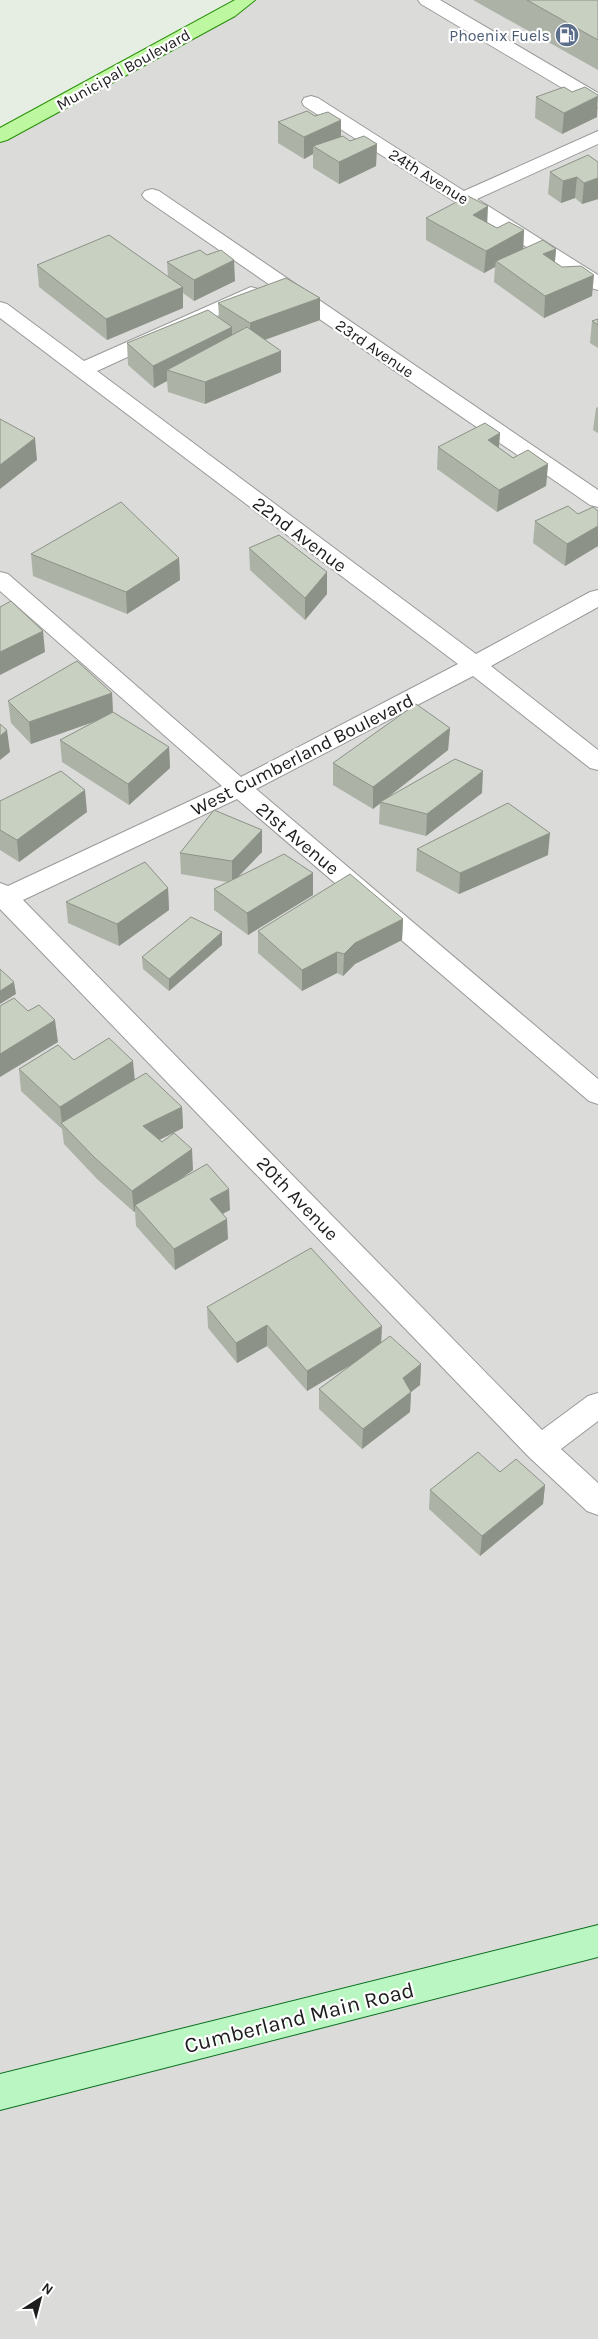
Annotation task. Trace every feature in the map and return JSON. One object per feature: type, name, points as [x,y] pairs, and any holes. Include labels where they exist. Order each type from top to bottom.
[{"type":"main road","name":"Municipal Boulevard","points":[[0,136],[229,12],[246,0]]},
{"type":"street","points":[[427,0],[598,101]]},
{"type":"street","name":"24th Avenue","points":[[311,102],[598,284]]},
{"type":"street","points":[[464,198],[598,137]]},
{"type":"street","name":"23rd Avenue","points":[[152,195],[598,500]]},
{"type":"street","points":[[82,370],[278,282]]},
{"type":"street","name":"22nd Avenue","points":[[0,308],[475,666],[598,762]]},
{"type":"street","name":"21st Avenue","points":[[0,579],[239,788],[598,1094]]},
{"type":"street","name":"West Cumberland Boulevard","points":[[2,896],[239,788],[475,666],[598,597]]},
{"type":"street","name":"20th Avenue","points":[[2,896],[540,1448],[598,1502]]},
{"type":"street","points":[[540,1448],[598,1405]]},
{"type":"street","name":"Cumberland Main Road","points":[[0,2092],[598,1941]]},
{"type":"shaded area","points":[[246,0],[598,0],[598,2339],[0,2339],[0,136]]},
{"type":"building","points":[[527,0],[598,0],[598,40]]},
{"type":"building","points":[[564,87],[572,92],[585,87],[598,96],[564,113],[536,97]]},
{"type":"building","points":[[307,111],[315,116],[328,112],[341,120],[304,137],[278,122]]},
{"type":"building","points":[[343,136],[350,141],[364,136],[377,144],[339,162],[313,146]]},
{"type":"building","points":[[588,155],[598,162],[598,178],[584,183],[577,177],[563,181],[550,172]]},
{"type":"building","points":[[468,196],[488,206],[473,215],[497,228],[509,222],[524,230],[486,251],[426,218]]},
{"type":"building","points":[[109,235],[183,287],[106,319],[37,265]]},
{"type":"building","points":[[543,240],[556,249],[543,254],[562,267],[581,266],[594,275],[545,296],[496,261]]},
{"type":"building","points":[[200,250],[207,255],[221,250],[234,260],[194,280],[167,262]]},
{"type":"building","points":[[286,278],[320,298],[250,323],[218,303]]},
{"type":"building","points":[[208,310],[232,327],[153,366],[127,343]]},
{"type":"building","points":[[598,319],[598,325],[592,321]]},
{"type":"building","points":[[247,327],[281,351],[205,382],[167,370]]},
{"type":"building","points":[[0,419],[35,438],[0,465]]},
{"type":"building","points":[[485,423],[500,433],[488,440],[513,458],[528,450],[548,464],[499,490],[438,447]]},
{"type":"building","points":[[121,502],[179,558],[126,592],[31,554]]},
{"type":"building","points":[[568,506],[578,514],[593,507],[598,511],[598,526],[567,544],[535,521]]},
{"type":"building","points":[[279,535],[327,572],[305,598],[249,548]]},
{"type":"building","points":[[11,601],[43,631],[0,652],[0,607]]},
{"type":"building","points":[[77,661],[112,693],[29,722],[8,701]]},
{"type":"building","points":[[416,704],[450,728],[373,787],[333,763]]},
{"type":"building","points":[[113,712],[169,747],[128,784],[60,740]]},
{"type":"building","points":[[0,724],[7,730],[0,736]]},
{"type":"building","points":[[455,759],[483,771],[427,814],[380,802]]},
{"type":"building","points":[[61,771],[85,790],[17,840],[0,830],[0,801]]},
{"type":"building","points":[[508,803],[550,833],[460,873],[417,849]]},
{"type":"building","points":[[214,810],[262,830],[232,861],[180,853]]},
{"type":"building","points":[[284,854],[313,873],[247,913],[214,889]]},
{"type":"building","points":[[145,862],[168,888],[117,924],[66,902]]},
{"type":"building","points":[[350,874],[403,919],[355,943],[344,954],[337,952],[302,970],[258,931]]},
{"type":"building","points":[[191,917],[222,932],[169,979],[142,957]]},
{"type":"building","points":[[0,969],[14,982],[0,991]]},
{"type":"building","points":[[14,998],[28,1011],[39,1005],[55,1020],[0,1054],[0,1006]]},
{"type":"building","points":[[109,1038],[133,1061],[60,1107],[19,1069],[58,1045],[74,1060]]},
{"type":"building","points":[[146,1073],[182,1107],[143,1126],[162,1142],[174,1133],[192,1149],[132,1191],[95,1158],[61,1123]]},
{"type":"building","points":[[207,1164],[229,1189],[210,1199],[227,1219],[174,1249],[135,1205]]},
{"type":"building","points":[[311,1248],[382,1326],[307,1371],[267,1325],[236,1343],[207,1307]]},
{"type":"building","points":[[390,1336],[421,1364],[403,1378],[411,1392],[363,1429],[319,1389]]},
{"type":"building","points":[[478,1452],[500,1472],[516,1459],[545,1485],[482,1536],[430,1490]]},
{"type":"place","name":"Phoenix Fuels","points":[[567,35]]}]
